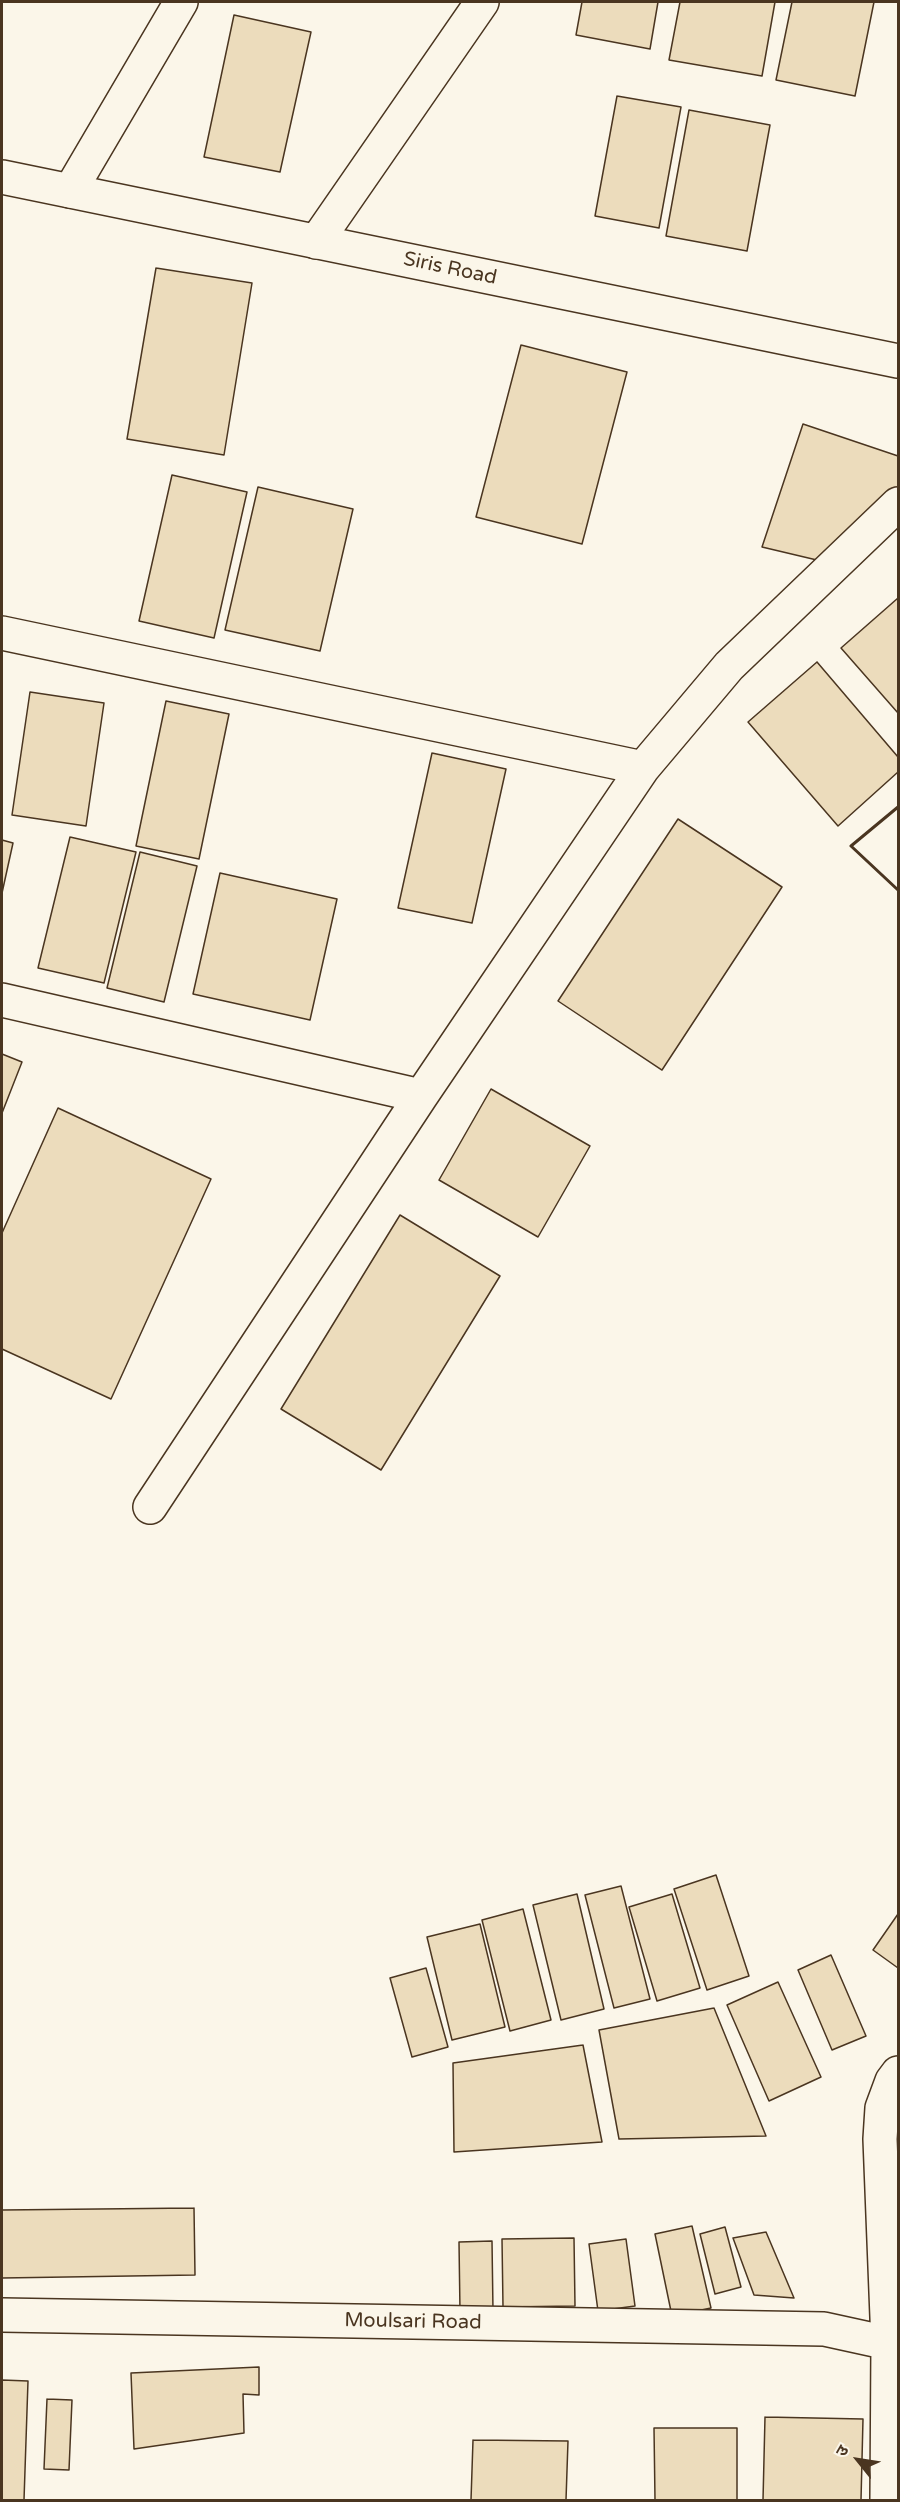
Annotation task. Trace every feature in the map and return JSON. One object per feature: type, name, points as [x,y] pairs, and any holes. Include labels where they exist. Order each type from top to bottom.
[{"type":"street","points":[[70,191],[181,2]]},
{"type":"street","points":[[316,242],[482,2]]},
{"type":"street","name":"Siris Road","points":[[2,177],[898,361]]},
{"type":"street","points":[[150,1507],[421,1096],[643,768],[729,666],[898,504]]},
{"type":"street","points":[[2,633],[643,768]]},
{"type":"street","points":[[2,1000],[421,1096]]},
{"type":"street","points":[[887,2500],[893,2342],[880,2139],[882,2108],[892,2081],[898,2073]]},
{"type":"street","name":"Moulsari Road","points":[[824,2329],[892,2301]]},
{"type":"street","name":"Moulsari Road","points":[[2,2315],[824,2329],[893,2342]]},
{"type":"building","points":[[582,2],[658,2],[650,49],[576,35]]},
{"type":"building","points":[[680,2],[775,2],[762,76],[669,60]]},
{"type":"building","points":[[792,2],[874,2],[855,96],[776,80]]},
{"type":"building","points":[[234,15],[311,32],[280,172],[204,157]]},
{"type":"building","points":[[617,96],[681,107],[659,228],[595,216]]},
{"type":"building","points":[[689,110],[770,125],[747,251],[666,236]]},
{"type":"building","points":[[156,268],[252,283],[224,455],[127,439]]},
{"type":"building","points":[[521,345],[627,372],[582,544],[476,517]]},
{"type":"building","points":[[803,424],[898,456],[898,492],[821,561],[762,547]]},
{"type":"building","points":[[172,475],[247,492],[214,638],[139,621]]},
{"type":"building","points":[[258,487],[353,509],[320,651],[225,630]]},
{"type":"building","points":[[898,598],[898,713],[841,648]]},
{"type":"building","points":[[817,662],[898,757],[898,772],[838,826],[748,722]]},
{"type":"building","points":[[30,692],[104,703],[86,826],[12,815]]},
{"type":"building","points":[[166,701],[229,714],[199,859],[136,846]]},
{"type":"building","points":[[432,753],[506,769],[472,923],[398,908]]},
{"type":"building","points":[[678,819],[782,887],[662,1070],[558,1001]]},
{"type":"building","points":[[70,837],[136,852],[104,983],[38,968]]},
{"type":"building","points":[[2,840],[13,843],[2,893]]},
{"type":"building","points":[[140,852],[197,866],[164,1002],[107,988]]},
{"type":"building","points":[[220,873],[337,899],[310,1020],[193,994]]},
{"type":"building","points":[[2,1054],[22,1062],[2,1113]]},
{"type":"building","points":[[491,1089],[590,1146],[538,1237],[439,1180]]},
{"type":"building","points":[[58,1108],[211,1179],[111,1399],[2,1349],[2,1233]]},
{"type":"building","points":[[400,1215],[500,1276],[381,1470],[281,1409]]},
{"type":"building","points":[[716,1875],[749,1976],[707,1990],[674,1889]]},
{"type":"building","points":[[621,1886],[650,1999],[614,2008],[585,1895]]},
{"type":"building","points":[[577,1894],[604,2009],[561,2020],[533,1905]]},
{"type":"building","points":[[672,1894],[700,1988],[657,2001],[629,1907]]},
{"type":"building","points":[[523,1909],[551,2020],[510,2031],[482,1920]]},
{"type":"building","points":[[898,1914],[898,1968],[873,1950]]},
{"type":"building","points":[[480,1924],[505,2027],[452,2040],[427,1937]]},
{"type":"building","points":[[831,1955],[866,2036],[832,2050],[798,1970]]},
{"type":"building","points":[[426,1968],[448,2047],[412,2057],[390,1978]]},
{"type":"building","points":[[778,1982],[821,2077],[769,2101],[727,2005]]},
{"type":"building","points":[[714,2008],[766,2136],[619,2139],[599,2030]]},
{"type":"building","points":[[583,2045],[602,2142],[454,2152],[453,2063]]},
{"type":"building","points":[[194,2208],[195,2275],[2,2278],[2,2210]]},
{"type":"building","points":[[692,2226],[711,2308],[672,2316],[655,2234]]},
{"type":"building","points":[[725,2227],[741,2287],[715,2294],[700,2234]]},
{"type":"building","points":[[766,2232],[794,2298],[754,2295],[733,2238]]},
{"type":"building","points":[[574,2238],[575,2306],[503,2307],[502,2239]]},
{"type":"building","points":[[626,2239],[635,2306],[598,2311],[589,2244]]},
{"type":"building","points":[[492,2241],[493,2311],[460,2312],[459,2242]]},
{"type":"building","points":[[259,2367],[259,2395],[243,2394],[244,2433],[134,2449],[131,2373]]},
{"type":"building","points":[[2,2380],[28,2381],[24,2500],[2,2500]]},
{"type":"building","points":[[47,2399],[72,2400],[69,2470],[44,2469]]},
{"type":"building","points":[[765,2417],[863,2419],[861,2500],[763,2500]]},
{"type":"building","points":[[654,2428],[737,2428],[737,2500],[655,2500]]},
{"type":"building","points":[[473,2440],[568,2441],[566,2500],[471,2500]]},
{"type":"wall","points":[[898,807],[851,846],[898,890]]}]
